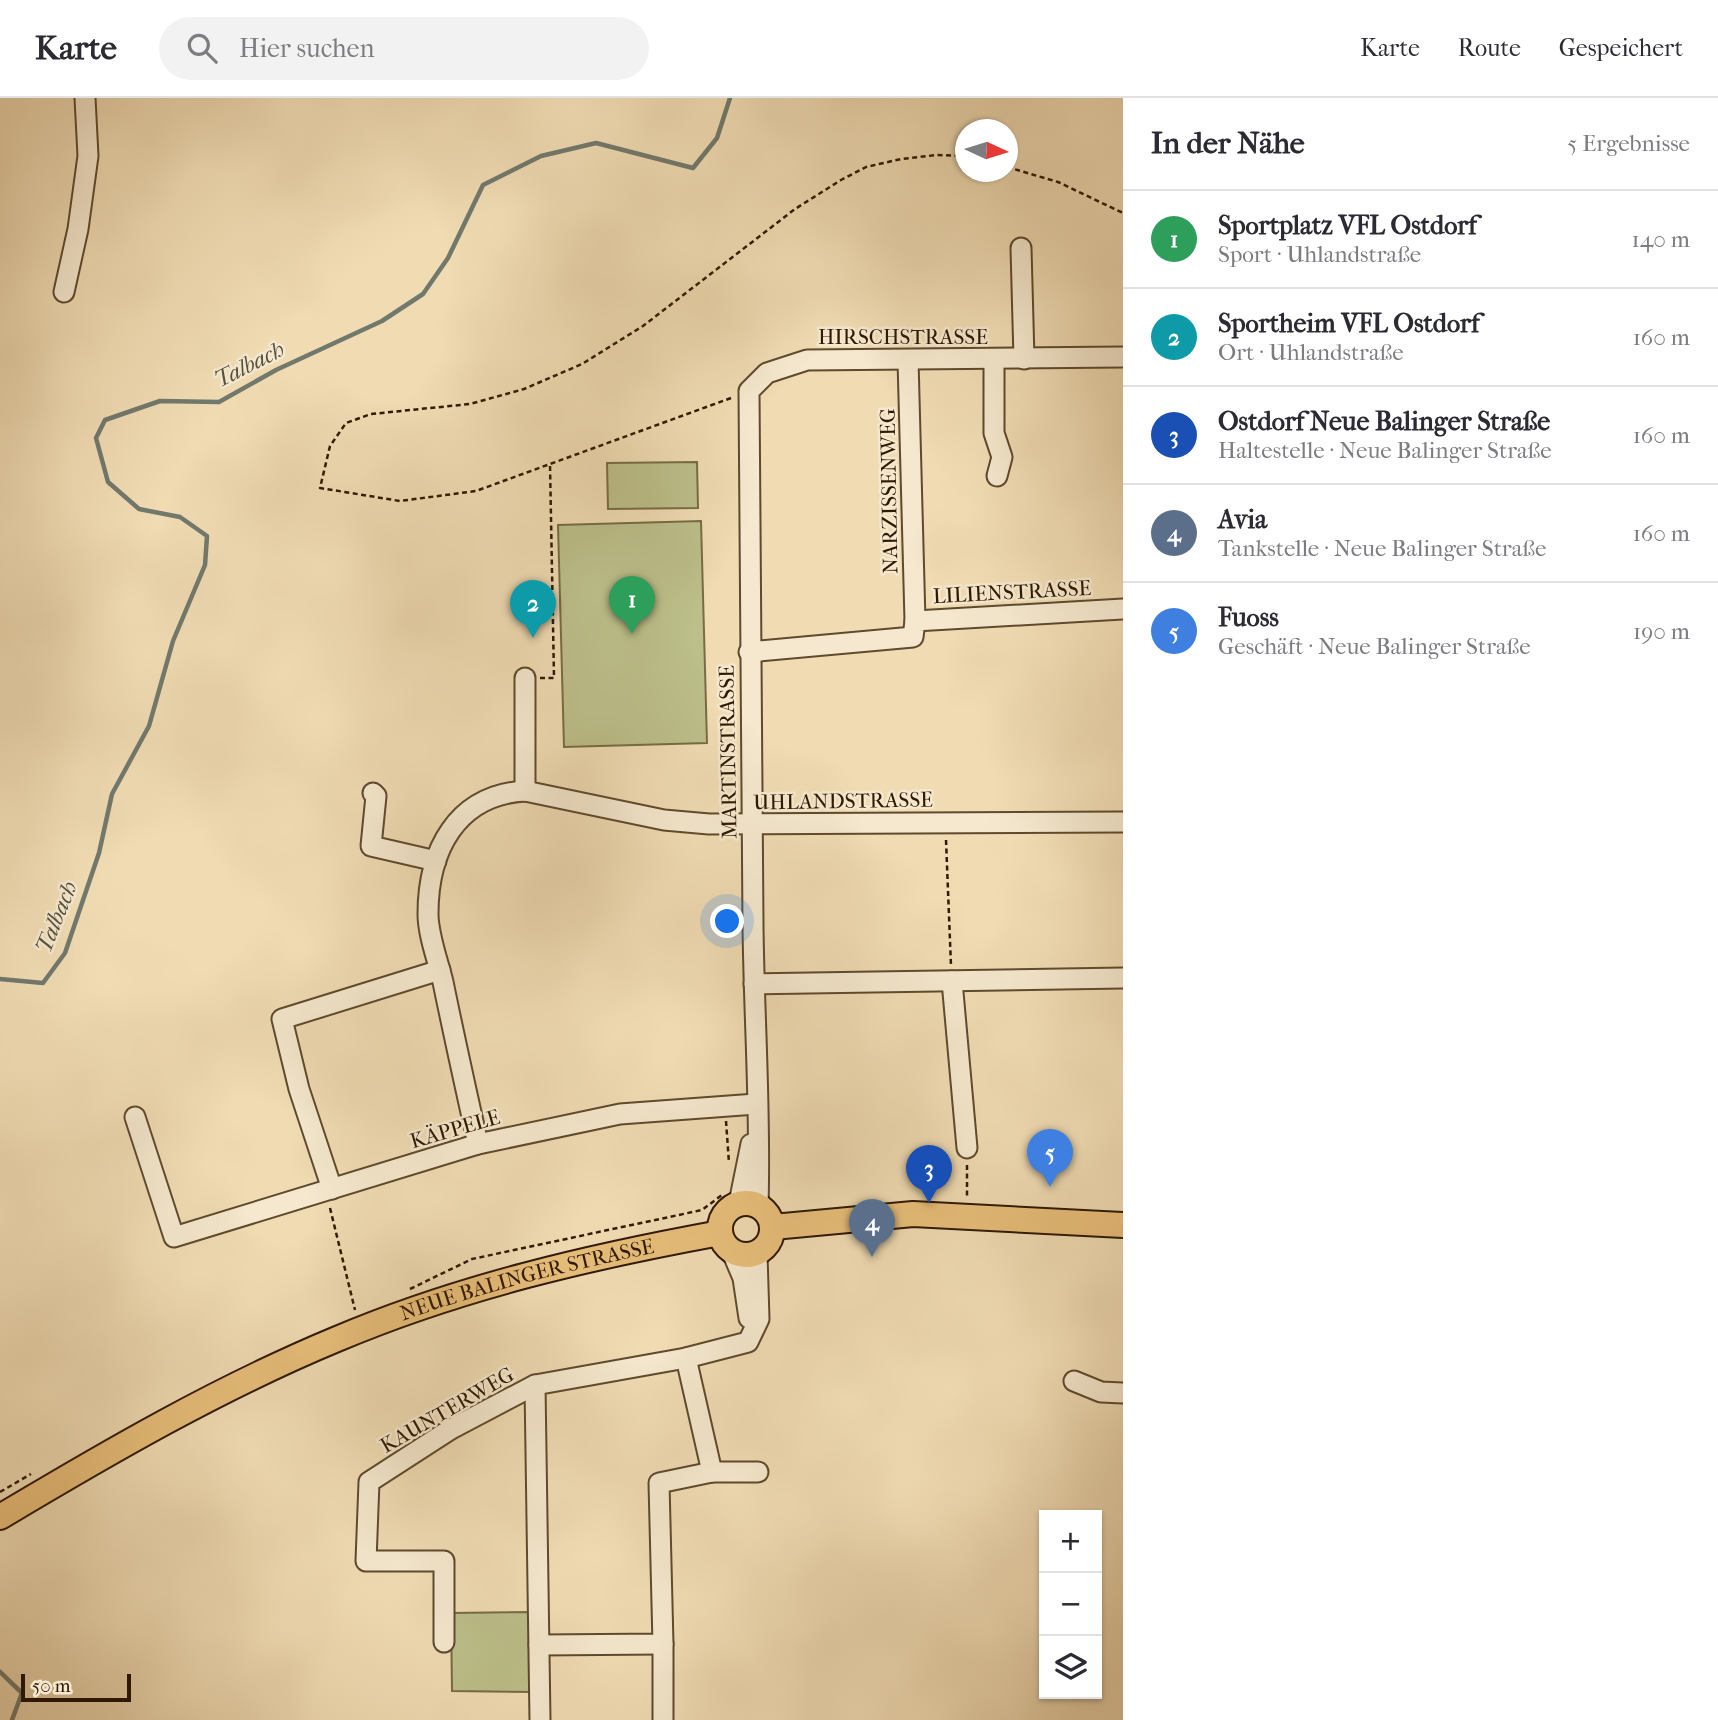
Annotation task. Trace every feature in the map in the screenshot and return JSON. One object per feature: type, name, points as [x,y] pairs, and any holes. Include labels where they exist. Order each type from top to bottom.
[{"type":"main road","points":[[726,1242],[725,1213],[743,1199],[770,1216],[773,1227],[768,1246],[757,1254]]},
{"type":"main road","points":[[773,1227],[902,1215],[968,1215],[1123,1225]]},
{"type":"main road","name":"NEUE BALINGER STRASSE","points":[[0,1517],[172,1418],[338,1338],[477,1289],[545,1269],[726,1242],[744,1256],[757,1254]]},
{"type":"street","points":[[64,292],[78,229],[88,156],[85,98]]},
{"type":"street","points":[[1021,248],[1024,359]]},
{"type":"street","name":"HIRSCHSTRASSE","points":[[749,391],[767,373],[807,360],[1123,357]]},
{"type":"street","name":"NARZISSENWEG","points":[[908,360],[915,621]]},
{"type":"street","points":[[994,360],[993,433],[1002,457],[997,476]]},
{"type":"street","name":"MARTINSTRASSE","points":[[743,1199],[761,1137],[757,1108],[751,825],[749,391]]},
{"type":"street","name":"LILIENSTRASSE","points":[[750,652],[913,636],[915,621],[1123,609]]},
{"type":"street","points":[[524,678],[525,791]]},
{"type":"street","name":"UHLANDSTRASSE","points":[[478,1144],[428,916],[436,861],[443,838],[472,806],[505,792],[525,791],[664,820],[751,825],[1123,822]]},
{"type":"street","points":[[373,793],[376,796],[371,846],[436,861]]},
{"type":"street","points":[[329,1190],[281,1027],[282,1019],[440,970]]},
{"type":"street","points":[[754,984],[1123,978]]},
{"type":"street","points":[[952,981],[967,1148]]},
{"type":"street","name":"KÄPPELE","points":[[135,1117],[174,1237],[478,1144],[620,1114],[725,1106],[757,1108]]},
{"type":"street","points":[[726,1242],[743,1278],[753,1336]]},
{"type":"street","points":[[540,1720],[535,1385],[687,1358],[733,1347],[753,1336],[759,1319],[757,1254]]},
{"type":"street","points":[[687,1358],[712,1472]]},
{"type":"street","points":[[1074,1381],[1101,1392],[1123,1393]]},
{"type":"street","name":"KAUNTERWEG","points":[[444,1642],[444,1561],[366,1561],[369,1482],[451,1429],[535,1385]]},
{"type":"street","points":[[663,1720],[659,1483],[712,1472],[758,1472]]},
{"type":"street","points":[[539,1645],[663,1644]]},
{"type":"path","points":[[749,391],[476,491],[400,502],[320,488],[330,446],[346,423],[371,414],[470,404],[524,389],[571,369],[643,326],[795,209],[841,180],[866,167],[901,159],[955,156]]},
{"type":"path","points":[[1018,170],[1058,182],[1123,213]]},
{"type":"path","points":[[524,678],[554,678],[550,464]]},
{"type":"path","points":[[945,822],[952,981]]},
{"type":"path","points":[[725,1106],[730,1174]]},
{"type":"path","points":[[967,1148],[968,1215]]},
{"type":"path","points":[[329,1190],[356,1315]]},
{"type":"path","points":[[702,1210],[743,1199]]},
{"type":"green space","points":[[697,462],[698,508],[608,509],[607,463]]},
{"type":"green space","points":[[701,521],[707,743],[564,747],[558,525]]},
{"type":"green space","points":[[532,1612],[532,1692],[452,1691],[451,1613]]},
{"type":"waterway","name":"Talbach","points":[[0,979],[43,983],[65,953],[99,853],[112,794],[149,726],[173,641],[205,565],[207,536],[180,517],[139,509],[108,482],[96,438],[105,420],[160,401],[219,402],[276,370],[382,321],[423,294],[448,258],[483,185],[541,156],[596,143],[693,168],[717,138],[730,98]]},
{"type":"waterway","name":"Talbach","points":[[0,1672],[22,1693],[12,1720]]},
{"type":"place","name":"Sportplatz VFL Ostdorf","points":[[632,634]]},
{"type":"place","name":"Sportheim VFL Ostdorf","points":[[533,638]]},
{"type":"place","name":"Fuoss","points":[[1050,1187]]},
{"type":"place","name":"Ostdorf Neue Balinger Straße","points":[[929,1203]]},
{"type":"place","name":"Avia","points":[[872,1257]]}]
